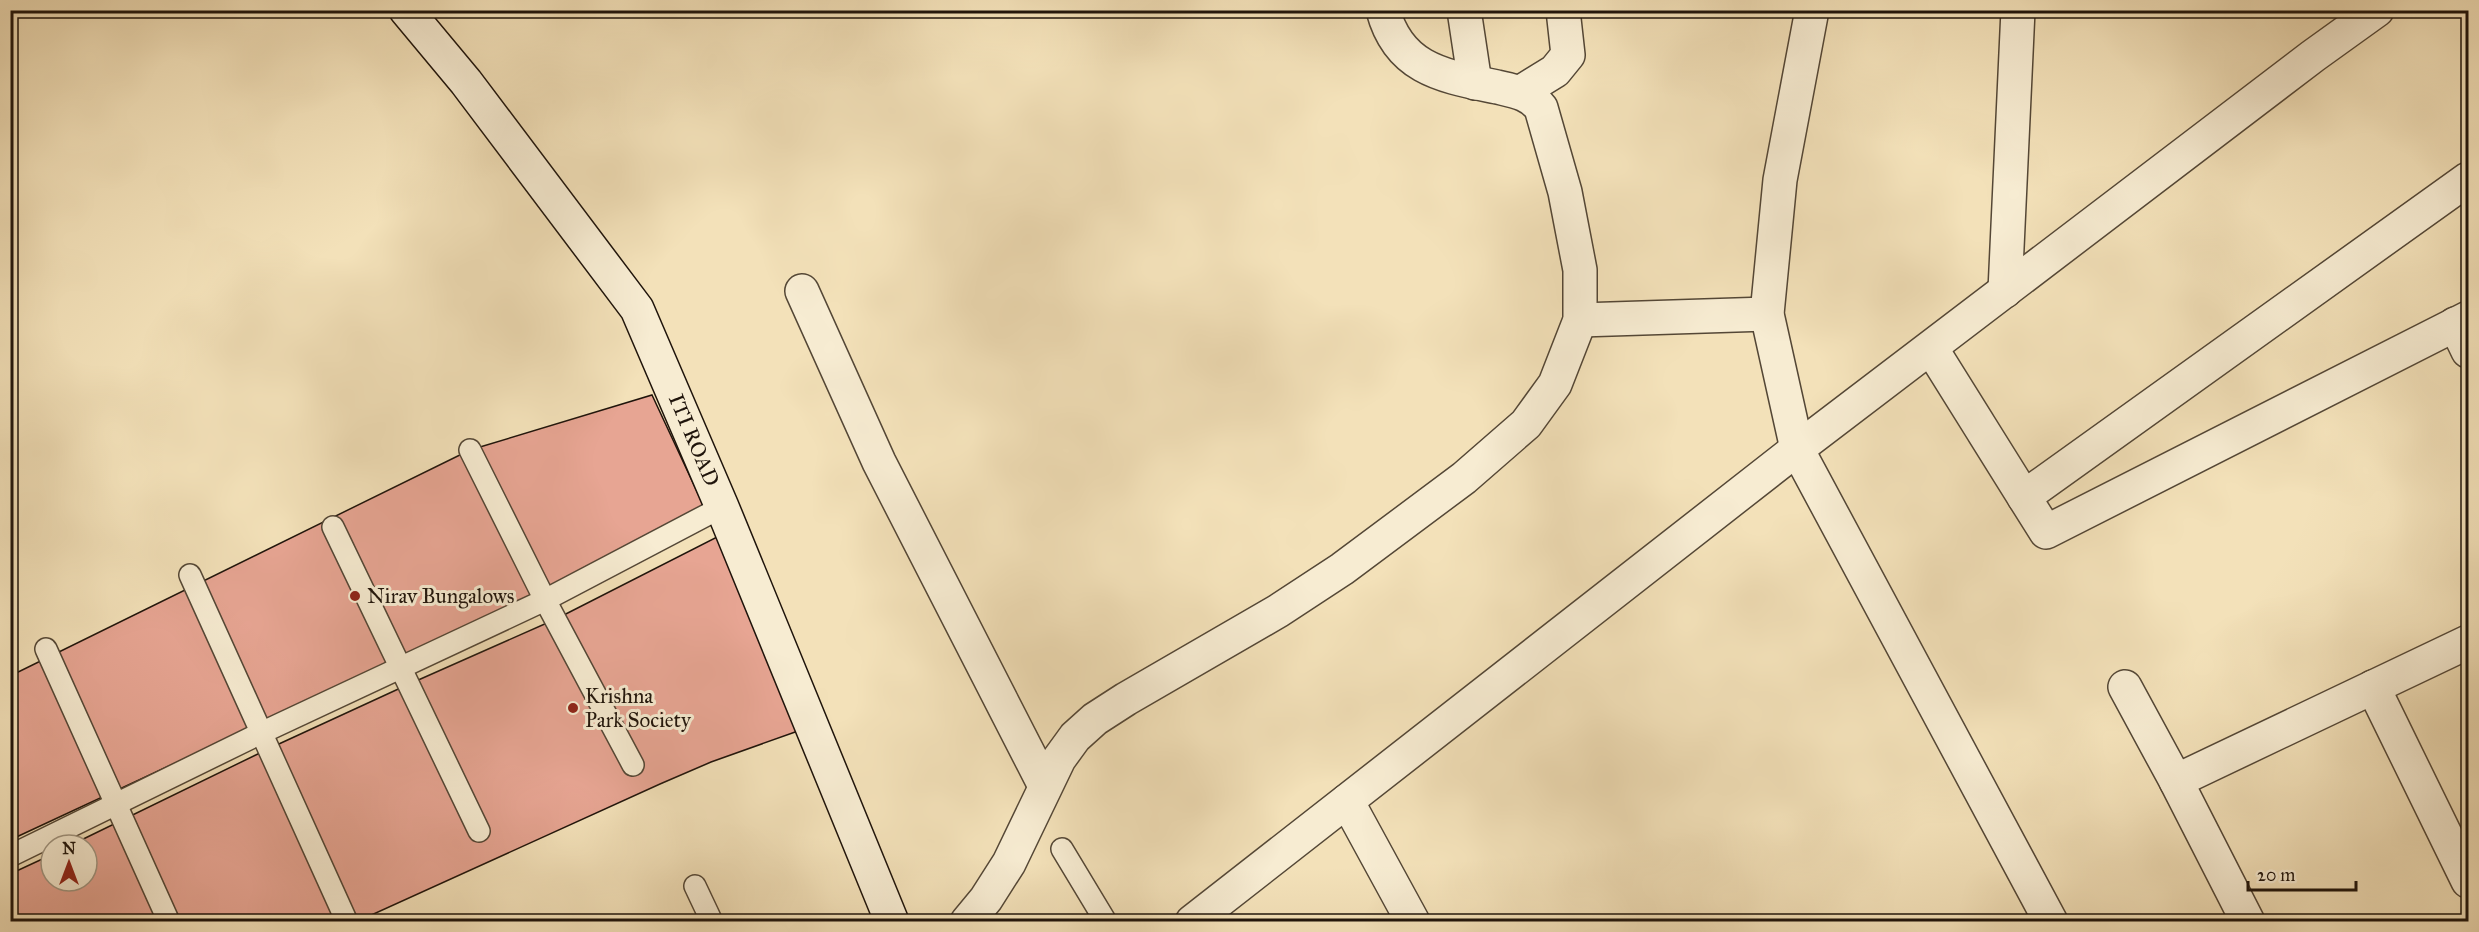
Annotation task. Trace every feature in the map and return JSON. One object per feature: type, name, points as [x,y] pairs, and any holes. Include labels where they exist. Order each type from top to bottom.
[{"type":"street","name":"ITI ROAD","points":[[406,10],[466,82],[637,309],[722,507],[892,921]]},
{"type":"street","points":[[967,921],[986,899],[1009,862],[1059,759],[1075,737],[1095,719],[1278,610],[1342,569],[1464,478],[1526,424],[1555,384],[1580,320],[1580,270],[1565,192],[1541,108],[1536,101],[1521,92],[1433,71],[1415,62],[1402,50],[1387,26],[1383,10]]},
{"type":"street","points":[[1464,10],[1475,82]]},
{"type":"street","points":[[1521,92],[1555,71],[1568,55],[1563,10]]},
{"type":"street","points":[[1812,10],[1780,180],[1767,314],[1797,450],[2051,921]]},
{"type":"street","points":[[2005,291],[2018,10]]},
{"type":"street","points":[[1192,921],[1797,450],[2313,56],[2377,10]]},
{"type":"street","points":[[2024,497],[2469,179]]},
{"type":"street","points":[[802,291],[879,462],[1045,786]]},
{"type":"street","points":[[1580,320],[1767,314]]},
{"type":"street","points":[[1931,348],[2046,532],[2464,331]]},
{"type":"street","points":[[2176,781],[2469,642]]},
{"type":"street","points":[[2125,687],[2248,921]]},
{"type":"street","points":[[2373,687],[2469,881]]},
{"type":"street","points":[[1347,801],[1413,921]]},
{"type":"lane","points":[[470,450],[545,600],[633,765]]},
{"type":"lane","points":[[10,856],[261,733],[545,600],[722,507]]},
{"type":"lane","points":[[333,527],[479,831]]},
{"type":"lane","points":[[190,575],[347,921]]},
{"type":"lane","points":[[46,649],[169,921]]},
{"type":"lane","points":[[1062,849],[1106,921]]},
{"type":"lane","points":[[695,886],[712,921]]},
{"type":"building","name":"Nirav Bungalows","points":[[652,395],[708,515],[10,840],[10,676],[470,450]]},
{"type":"building","name":"Krishna Park Society","points":[[717,537],[798,731],[711,762],[660,784],[356,922],[10,922],[10,874],[39,861],[39,893],[99,893],[99,833],[96,833],[268,749],[556,619]]},
{"type":"place","name":"Nirav Bungalows","points":[[355,596]]},
{"type":"place","name":"Krishna Park Society","points":[[573,708]]}]
